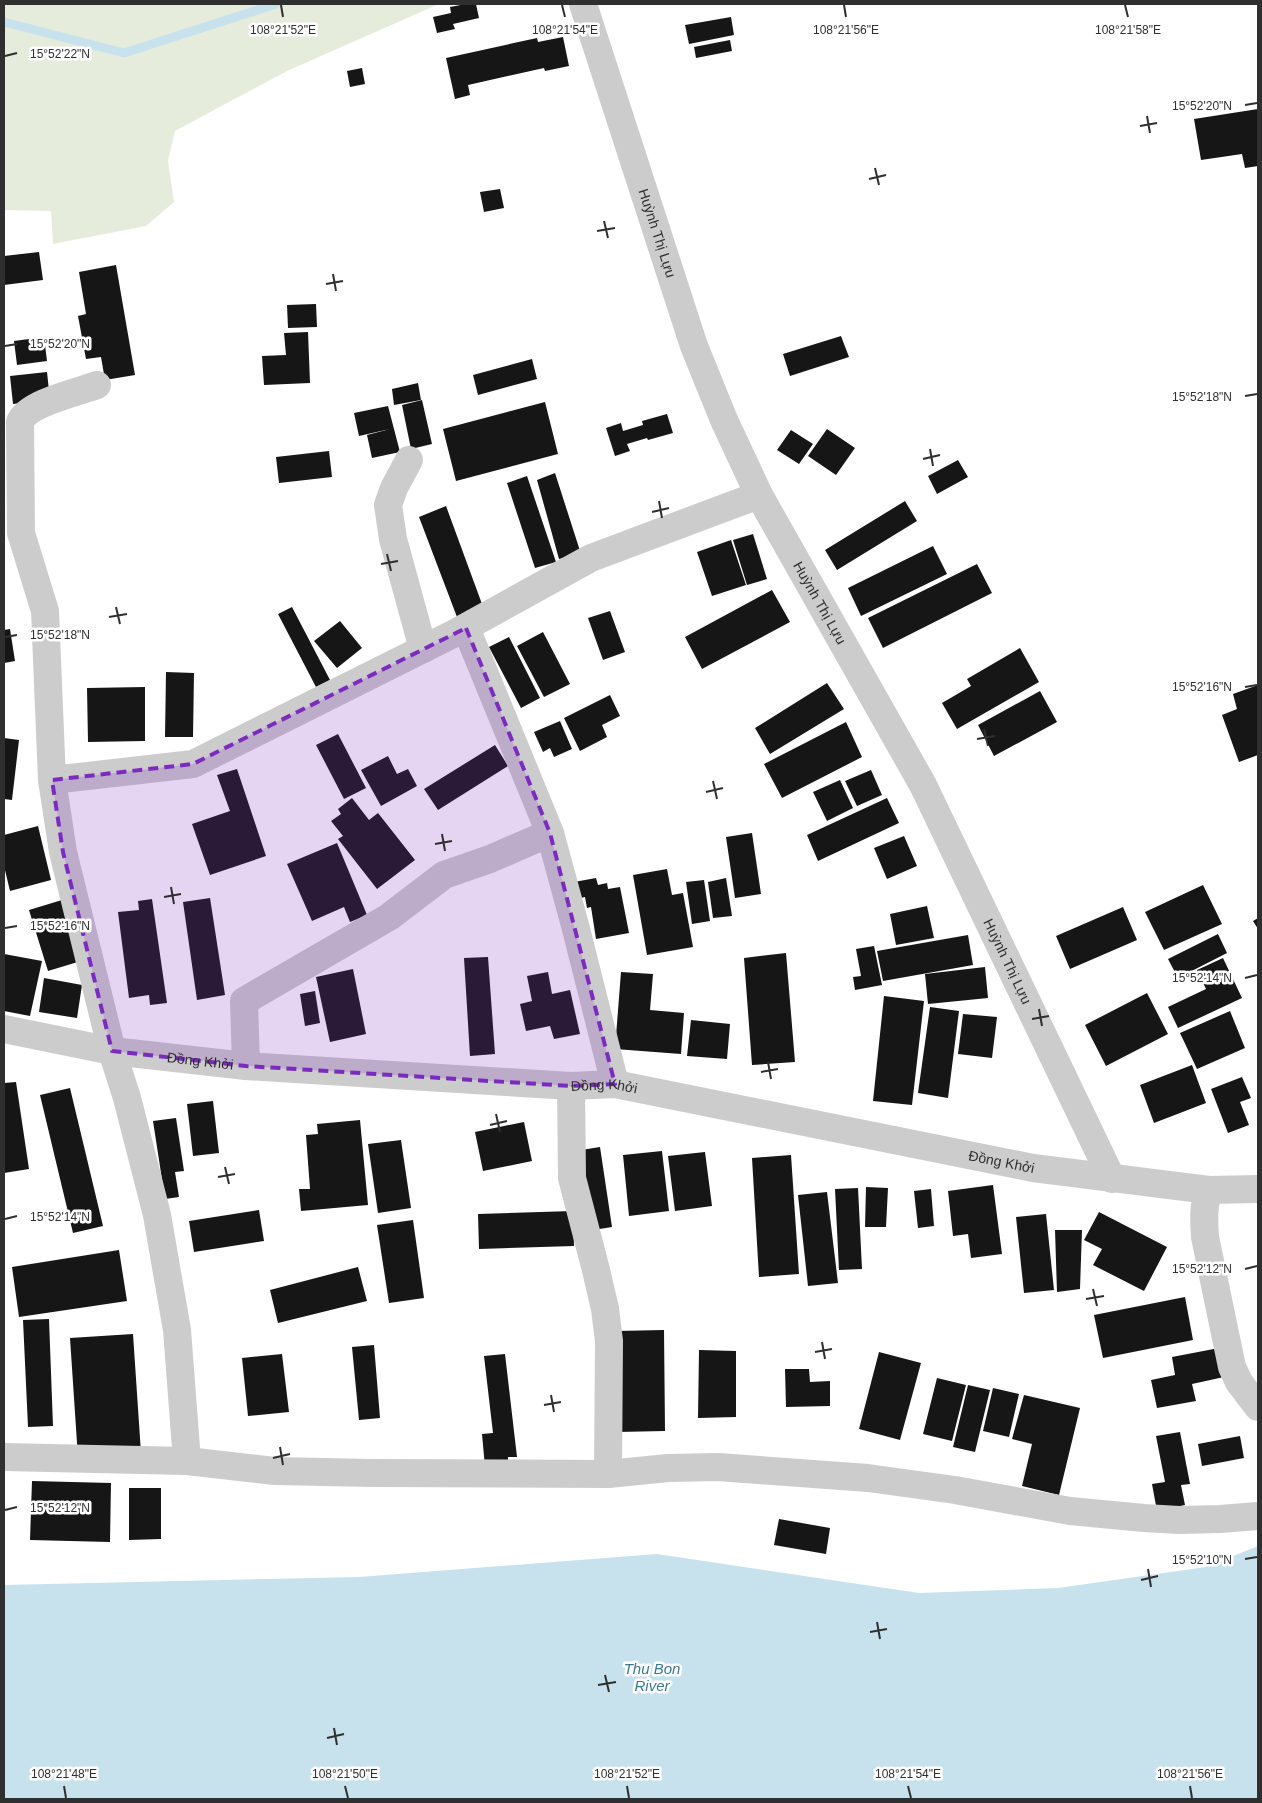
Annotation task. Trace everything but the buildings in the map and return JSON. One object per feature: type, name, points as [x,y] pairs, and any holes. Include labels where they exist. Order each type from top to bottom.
[{"type":"street","name":"Huỳnh Thị Lựu","points":[[583,4],[694,346],[724,420],[759,495],[923,785],[1112,1179]]},
{"type":"street","points":[[97,385],[33,407],[22,416],[12,532],[45,611],[52,780],[63,852],[112,1051],[129,1107],[158,1224],[177,1330],[187,1461]]},
{"type":"street","points":[[409,460],[388,504],[393,539],[423,650]]},
{"type":"street","points":[[52,780],[193,764],[466,628],[591,558],[759,495]]},
{"type":"street","points":[[466,628],[550,833],[614,1084]]},
{"type":"street","points":[[246,1066],[244,1001],[389,917],[444,875],[550,833]]},
{"type":"street","name":"Đồng Khởi","points":[[4,1029],[112,1051],[246,1066],[571,1086],[614,1084],[1033,1168],[1209,1190],[1258,1189]]},
{"type":"street","points":[[571,1086],[572,1178],[596,1270],[608,1340],[608,1474]]},
{"type":"street","points":[[1209,1190],[1205,1199],[1203,1218],[1205,1237],[1232,1367],[1239,1382],[1258,1407]]},
{"type":"street","points":[[4,1457],[187,1461],[275,1471],[608,1474],[668,1468],[718,1467],[868,1478],[955,1490],[1070,1511],[1179,1520],[1258,1516]]},
{"type":"highlighted area","points":[[466,628],[550,833],[615,1084],[571,1086],[246,1066],[112,1051],[63,852],[52,780],[193,764]]},
{"type":"green space","points":[[4,4],[439,4],[287,71],[175,131],[168,161],[174,202],[146,226],[53,244],[51,211],[4,210]]},
{"type":"water","name":"Thu Bon River","points":[[1258,1546],[1258,1799],[4,1799],[4,1585],[359,1577],[657,1554],[919,1593],[1058,1588],[1206,1567]]},
{"type":"waterway","points":[[4,22],[124,53],[276,4]]}]
